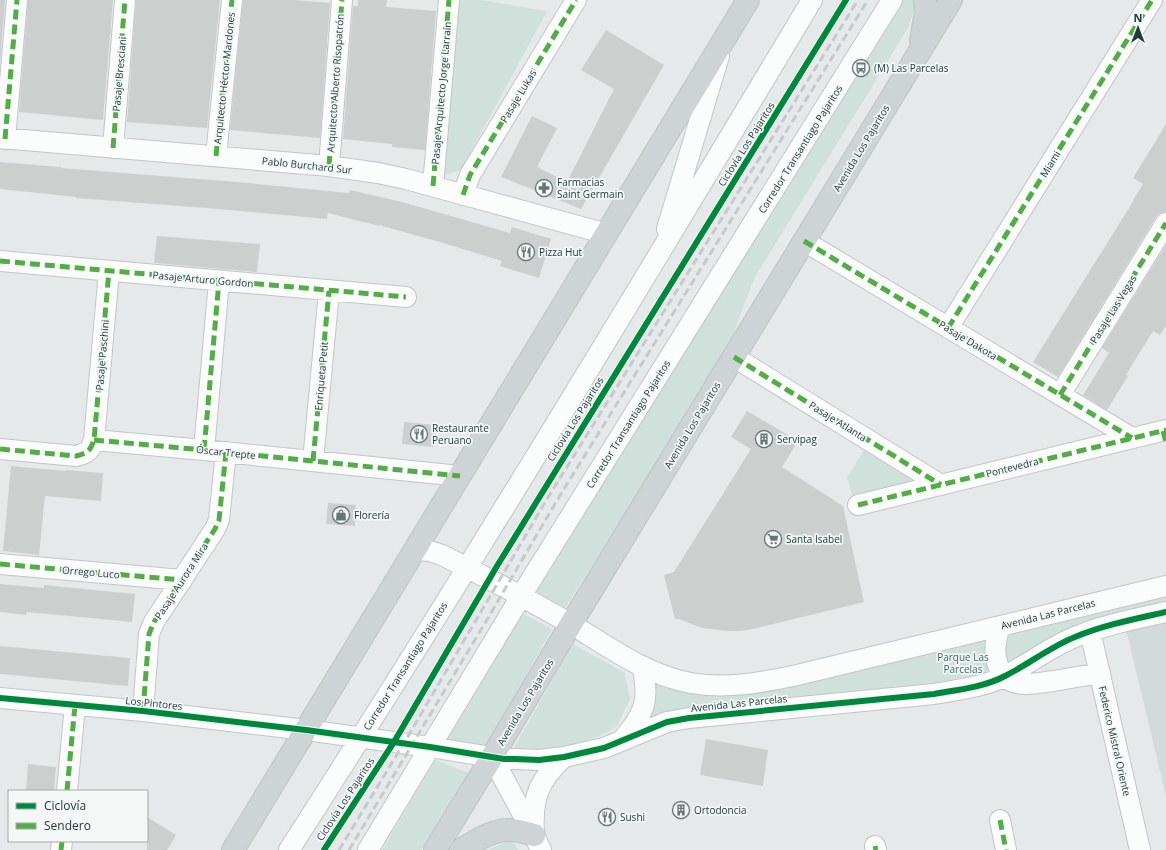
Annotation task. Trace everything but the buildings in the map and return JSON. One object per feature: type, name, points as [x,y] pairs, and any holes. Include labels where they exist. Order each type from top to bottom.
[{"type":"main road","points":[[233,850],[748,0]]},
{"type":"main road","points":[[919,52],[926,10],[925,0]]},
{"type":"main road","name":"Avenida Los Pajaritos","points":[[435,850],[492,757],[570,624],[951,0]]},
{"type":"main road","points":[[461,850],[490,834],[507,830],[538,842]]},
{"type":"street","points":[[2,139],[17,0]]},
{"type":"street","name":"Pasaje Bresciani","points":[[113,148],[125,0]]},
{"type":"street","name":"Arquitecto Héctor Mardones","points":[[216,156],[232,0]]},
{"type":"street","name":"Arquitecto Alberto Risopatrón","points":[[329,166],[342,0]]},
{"type":"street","name":"Pasaje Arquitecto Jorge Larraín","points":[[433,186],[449,0]]},
{"type":"street","name":"Pasaje Lukas","points":[[463,194],[470,175],[576,0]]},
{"type":"street","name":"Corredor Transantiago Pajaritos","points":[[289,850],[467,568],[658,256],[812,0]]},
{"type":"street","name":"Corredor Transantiago Pajaritos","points":[[368,850],[521,597],[892,0]]},
{"type":"street","name":"Miami","points":[[948,328],[1152,0]]},
{"type":"street","name":"Corredor Transantiago Pajaritos","points":[[658,256],[724,39]]},
{"type":"street","name":"Pablo Burchard Sur","points":[[2,139],[329,166],[378,173],[433,186],[607,234]]},
{"type":"street","name":"Pasaje Las Vegas","points":[[1060,395],[1166,223]]},
{"type":"street","name":"Pasaje Dakota","points":[[804,241],[1132,438]]},
{"type":"street","name":"Pasaje Arturo Gordon","points":[[0,261],[406,297]]},
{"type":"street","name":"Pasaje Paschini","points":[[94,440],[109,271]]},
{"type":"street","points":[[204,450],[219,281]]},
{"type":"street","name":"Enriqueta Petit","points":[[314,461],[329,291]]},
{"type":"street","name":"Pasaje Atlanta","points":[[734,357],[942,485]]},
{"type":"street","name":"Pontevedra","points":[[858,505],[1132,438],[1165,434]]},
{"type":"street","points":[[0,449],[76,456],[87,452],[91,448],[94,440]]},
{"type":"street","name":"Óscar Trepte","points":[[94,440],[460,476]]},
{"type":"street","name":"Pasaje Aurora Mira","points":[[143,712],[149,634],[154,622],[215,529],[219,520],[226,452]]},
{"type":"street","name":"Avenida Las Parcelas","points":[[416,550],[430,551],[442,555],[570,624],[624,657],[642,666],[671,678],[690,683],[710,685],[748,684],[793,676],[1166,586]]},
{"type":"street","name":"Orrego Luco","points":[[0,564],[182,580]]},
{"type":"street","name":"Avenida Las Parcelas","points":[[306,730],[504,759],[539,760],[564,757],[604,748],[668,722],[689,718],[934,694],[982,685],[1004,677],[1073,638],[1090,631],[1166,612]]},
{"type":"street","points":[[1000,626],[995,645],[995,654],[1000,671],[1004,677],[1018,683],[1030,684],[1100,673]]},
{"type":"street","name":"Federico Mistral Oriente","points":[[1090,631],[1140,850]]},
{"type":"street","points":[[622,740],[636,723],[641,713],[646,686],[642,666]]},
{"type":"street","name":"Los Pintores","points":[[0,698],[306,730]]},
{"type":"street","points":[[67,790],[75,705]]},
{"type":"street","points":[[492,757],[538,842]]},
{"type":"street","points":[[538,842],[534,808],[538,791],[547,774],[564,757]]},
{"type":"street","points":[[1000,820],[1006,850]]},
{"type":"shaded area","points":[[1166,619],[1166,796],[1126,629]]},
{"type":"green space","points":[[458,0],[482,0],[547,11],[461,170],[442,176]]},
{"type":"green space","points":[[903,0],[915,0],[916,3],[908,28],[755,277],[738,320],[731,344],[565,608],[536,592]]},
{"type":"green space","points":[[866,447],[926,481],[853,498],[847,477]]},
{"type":"green space","name":"Parque Las Parcelas","points":[[1166,591],[1166,606],[986,674],[969,682],[899,688],[649,717],[652,678],[681,689]]},
{"type":"green space","points":[[520,612],[552,629],[487,745],[444,741]]},
{"type":"green space","points":[[573,644],[625,673],[630,699],[617,726],[600,736],[557,749],[512,751]]},
{"type":"green space","points":[[435,760],[469,773],[421,850],[382,850]]},
{"type":"green space","points":[[512,838],[518,850],[489,850]]},
{"type":"railway","points":[[339,850],[407,738],[547,499],[858,0]]},
{"type":"railway","points":[[349,850],[562,492],[868,0]]},
{"type":"marked path","points":[[5,139],[17,0]]},
{"type":"marked path","points":[[113,148],[125,0]]},
{"type":"marked path","points":[[216,156],[232,0]]},
{"type":"marked path","points":[[329,166],[342,0]]},
{"type":"marked path","points":[[433,186],[449,0]]},
{"type":"marked path","points":[[463,195],[470,175],[576,0]]},
{"type":"marked path","points":[[948,328],[1152,0]]},
{"type":"marked path","points":[[1060,395],[1166,223]]},
{"type":"marked path","points":[[804,241],[1132,438]]},
{"type":"marked path","points":[[0,261],[406,297]]},
{"type":"marked path","points":[[0,449],[76,456],[86,453],[91,447],[94,440],[109,271]]},
{"type":"marked path","points":[[204,450],[219,281]]},
{"type":"marked path","points":[[313,461],[329,291]]},
{"type":"marked path","points":[[734,357],[941,485]]},
{"type":"marked path","points":[[858,505],[1166,430]]},
{"type":"marked path","points":[[1163,431],[1166,442]]},
{"type":"marked path","points":[[94,440],[460,476]]},
{"type":"marked path","points":[[143,711],[149,634],[154,622],[215,529],[219,520],[226,452]]},
{"type":"marked path","points":[[0,564],[182,580]]},
{"type":"marked path","points":[[67,790],[75,705]]},
{"type":"marked path","points":[[1000,820],[1006,850]]},
{"type":"marked path","points":[[61,850],[62,842]]},
{"type":"marked path","points":[[875,846],[876,850]]},
{"type":"cycle path","name":"Ciclovía Los Pajaritos","points":[[324,850],[394,742],[497,566],[846,0]]},
{"type":"cycle path","points":[[0,698],[143,711],[306,730],[504,759],[539,760],[564,757],[604,748],[667,722],[689,718],[934,694],[989,683],[1005,676],[1075,637],[1108,626],[1166,612]]},
{"type":"place","name":"(M) Las Parcelas","points":[[861,68]]},
{"type":"place","name":"Farmacias Saint Germain","points":[[544,188]]},
{"type":"place","name":"Pizza Hut","points":[[526,252]]},
{"type":"place","name":"Restaurante Peruano","points":[[419,434]]},
{"type":"place","name":"Servipag","points":[[764,439]]},
{"type":"place","name":"Florería","points":[[341,515]]},
{"type":"place","name":"Santa Isabel","points":[[773,539]]},
{"type":"place","name":"Ortodoncia","points":[[681,810]]},
{"type":"place","name":"Sushi","points":[[607,817]]}]
